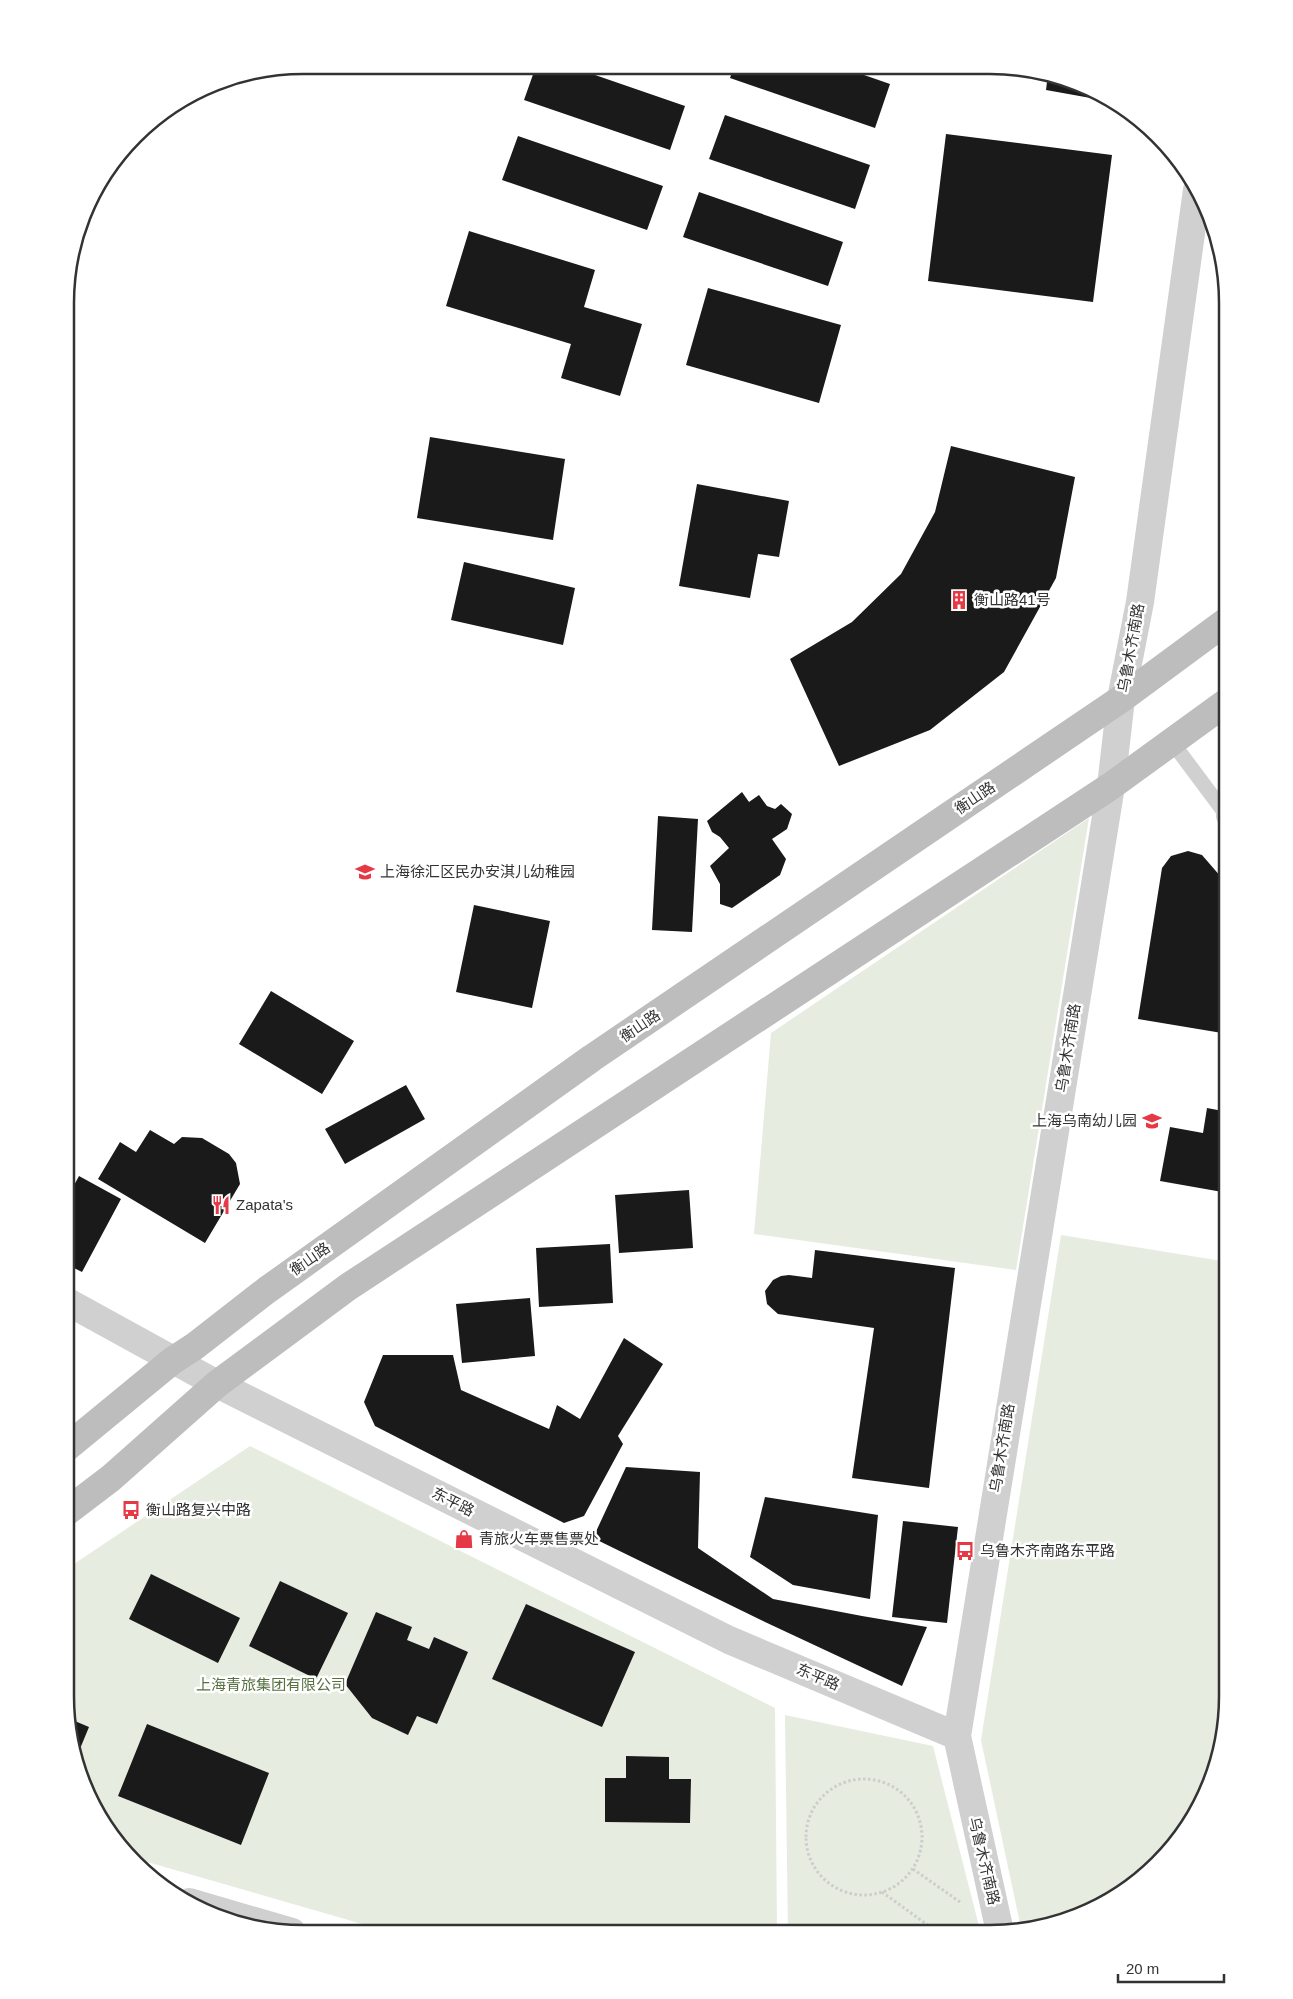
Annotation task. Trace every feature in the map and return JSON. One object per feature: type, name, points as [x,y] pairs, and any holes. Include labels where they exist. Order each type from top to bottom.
[{"type":"main road","name":"衡山路","points":[[74,1442],[172,1361],[195,1346],[267,1290],[592,1058],[1122,699],[1219,627]]},
{"type":"main road","points":[[74,1506],[111,1478],[217,1384],[348,1287],[1111,786],[1219,708]]},
{"type":"street","name":"乌鲁木齐南路","points":[[999,1925],[957,1736],[1111,786],[1122,699],[1140,602],[1195,201]]},
{"type":"street","name":"东平路","points":[[74,1306],[217,1384],[729,1640],[957,1736]]},
{"type":"lane","points":[[1172,742],[1219,805]]},
{"type":"path","points":[[856,1779],[874,1780],[893,1786],[908,1798],[918,1814],[922,1832],[920,1852],[913,1869],[899,1884],[882,1892],[863,1895],[844,1891],[827,1882],[814,1867],[807,1849],[806,1830],[811,1812],[822,1796],[837,1785],[856,1779]]},
{"type":"path","points":[[913,1869],[992,1925]]},
{"type":"path","points":[[882,1892],[928,1925]]},
{"type":"green space","points":[[1089,818],[1016,1270],[754,1234],[771,1033]]},
{"type":"green space","points":[[1061,1235],[1219,1261],[1219,1711],[1215,1741],[1207,1770],[1196,1797],[1172,1836],[1130,1878],[1105,1895],[1078,1908],[1035,1921],[1020,1923],[981,1740]]},
{"type":"green space","name":"上海青旅集团有限公司","points":[[250,1446],[775,1708],[777,1925],[366,1925],[145,1861],[121,1836],[104,1811],[91,1784],[78,1741],[74,1711],[74,1564]]},
{"type":"green space","points":[[785,1715],[933,1746],[979,1925],[788,1925]]},
{"type":"building","points":[[533,74],[592,74],[685,106],[670,150],[524,100]]},
{"type":"building","points":[[731,74],[861,74],[890,84],[875,128],[730,78]]},
{"type":"building","points":[[1047,81],[1078,91],[1094,99],[1046,90]]},
{"type":"building","points":[[725,115],[870,165],[855,209],[709,159]]},
{"type":"building","points":[[946,134],[1112,155],[1093,302],[928,281]]},
{"type":"building","points":[[518,136],[663,186],[647,230],[502,180]]},
{"type":"building","points":[[699,192],[843,242],[828,286],[683,237]]},
{"type":"building","points":[[469,231],[595,270],[584,307],[642,324],[620,396],[561,378],[571,344],[446,306]]},
{"type":"building","points":[[708,288],[841,325],[819,403],[686,365]]},
{"type":"building","points":[[430,437],[565,459],[553,540],[417,518]]},
{"type":"building","name":"衡山路41号","points":[[951,446],[1075,477],[1056,578],[1004,672],[930,730],[839,766],[790,659],[852,622],[901,574],[935,512]]},
{"type":"building","points":[[697,484],[789,501],[779,557],[758,554],[750,598],[679,586]]},
{"type":"building","points":[[464,562],[575,588],[563,645],[451,620]]},
{"type":"building","points":[[742,792],[749,802],[759,795],[767,806],[775,809],[781,804],[792,814],[787,829],[772,839],[786,859],[780,875],[732,908],[720,904],[720,884],[710,866],[729,848],[720,837],[712,832],[707,821]]},
{"type":"building","points":[[658,816],[698,819],[692,932],[652,930]]},
{"type":"building","points":[[1188,851],[1202,855],[1219,875],[1219,1032],[1138,1019],[1162,868],[1171,856]]},
{"type":"building","points":[[474,905],[550,921],[532,1008],[456,992]]},
{"type":"building","points":[[271,991],[354,1041],[322,1094],[239,1044]]},
{"type":"building","points":[[406,1085],[425,1119],[345,1164],[325,1129]]},
{"type":"building","points":[[1207,1108],[1219,1110],[1219,1191],[1160,1181],[1170,1127],[1203,1133]]},
{"type":"building","points":[[150,1130],[174,1144],[182,1137],[202,1138],[229,1154],[236,1163],[240,1184],[205,1243],[98,1179],[120,1142],[136,1152]]},
{"type":"building","points":[[79,1176],[121,1199],[82,1272],[74,1268],[74,1185]]},
{"type":"building","points":[[689,1190],[693,1248],[619,1253],[615,1195]]},
{"type":"building","points":[[610,1244],[613,1303],[539,1307],[536,1248]]},
{"type":"building","points":[[815,1250],[955,1268],[929,1488],[852,1478],[874,1328],[778,1314],[767,1304],[765,1291],[773,1280],[789,1275],[812,1278]]},
{"type":"building","points":[[530,1298],[535,1356],[462,1363],[456,1304]]},
{"type":"building","points":[[624,1338],[663,1364],[618,1436],[623,1444],[584,1516],[564,1523],[375,1426],[364,1402],[383,1355],[453,1355],[461,1390],[549,1429],[557,1405],[580,1419]]},
{"type":"building","points":[[626,1467],[700,1472],[698,1548],[773,1599],[927,1627],[902,1686],[593,1538]]},
{"type":"building","points":[[765,1497],[878,1515],[870,1599],[793,1585],[750,1557]]},
{"type":"building","points":[[903,1521],[958,1527],[947,1623],[892,1617]]},
{"type":"building","points":[[151,1574],[240,1618],[218,1663],[129,1619]]},
{"type":"building","points":[[280,1581],[348,1613],[316,1679],[249,1646]]},
{"type":"building","points":[[526,1604],[635,1652],[602,1727],[492,1679]]},
{"type":"building","points":[[376,1612],[412,1627],[407,1640],[429,1649],[434,1637],[468,1652],[437,1724],[417,1716],[408,1735],[372,1718],[345,1684]]},
{"type":"building","points":[[75,1721],[89,1727],[80,1748]]},
{"type":"building","points":[[147,1724],[269,1773],[241,1845],[118,1796]]},
{"type":"building","points":[[626,1756],[669,1757],[669,1779],[691,1779],[690,1823],[605,1822],[605,1778],[626,1778]]},
{"type":"place","name":"衡山路41号","points":[[959,600]]},
{"type":"place","name":"上海徐汇区民办安淇儿幼稚园","points":[[365,872]]},
{"type":"place","name":"上海乌南幼儿园","points":[[1152,1121]]},
{"type":"place","name":"Zapata's","points":[[221,1205]]},
{"type":"place","name":"衡山路复兴中路","points":[[131,1510]]},
{"type":"place","name":"青旅火车票售票处","points":[[464,1539]]},
{"type":"place","name":"乌鲁木齐南路东平路","points":[[965,1551]]}]
